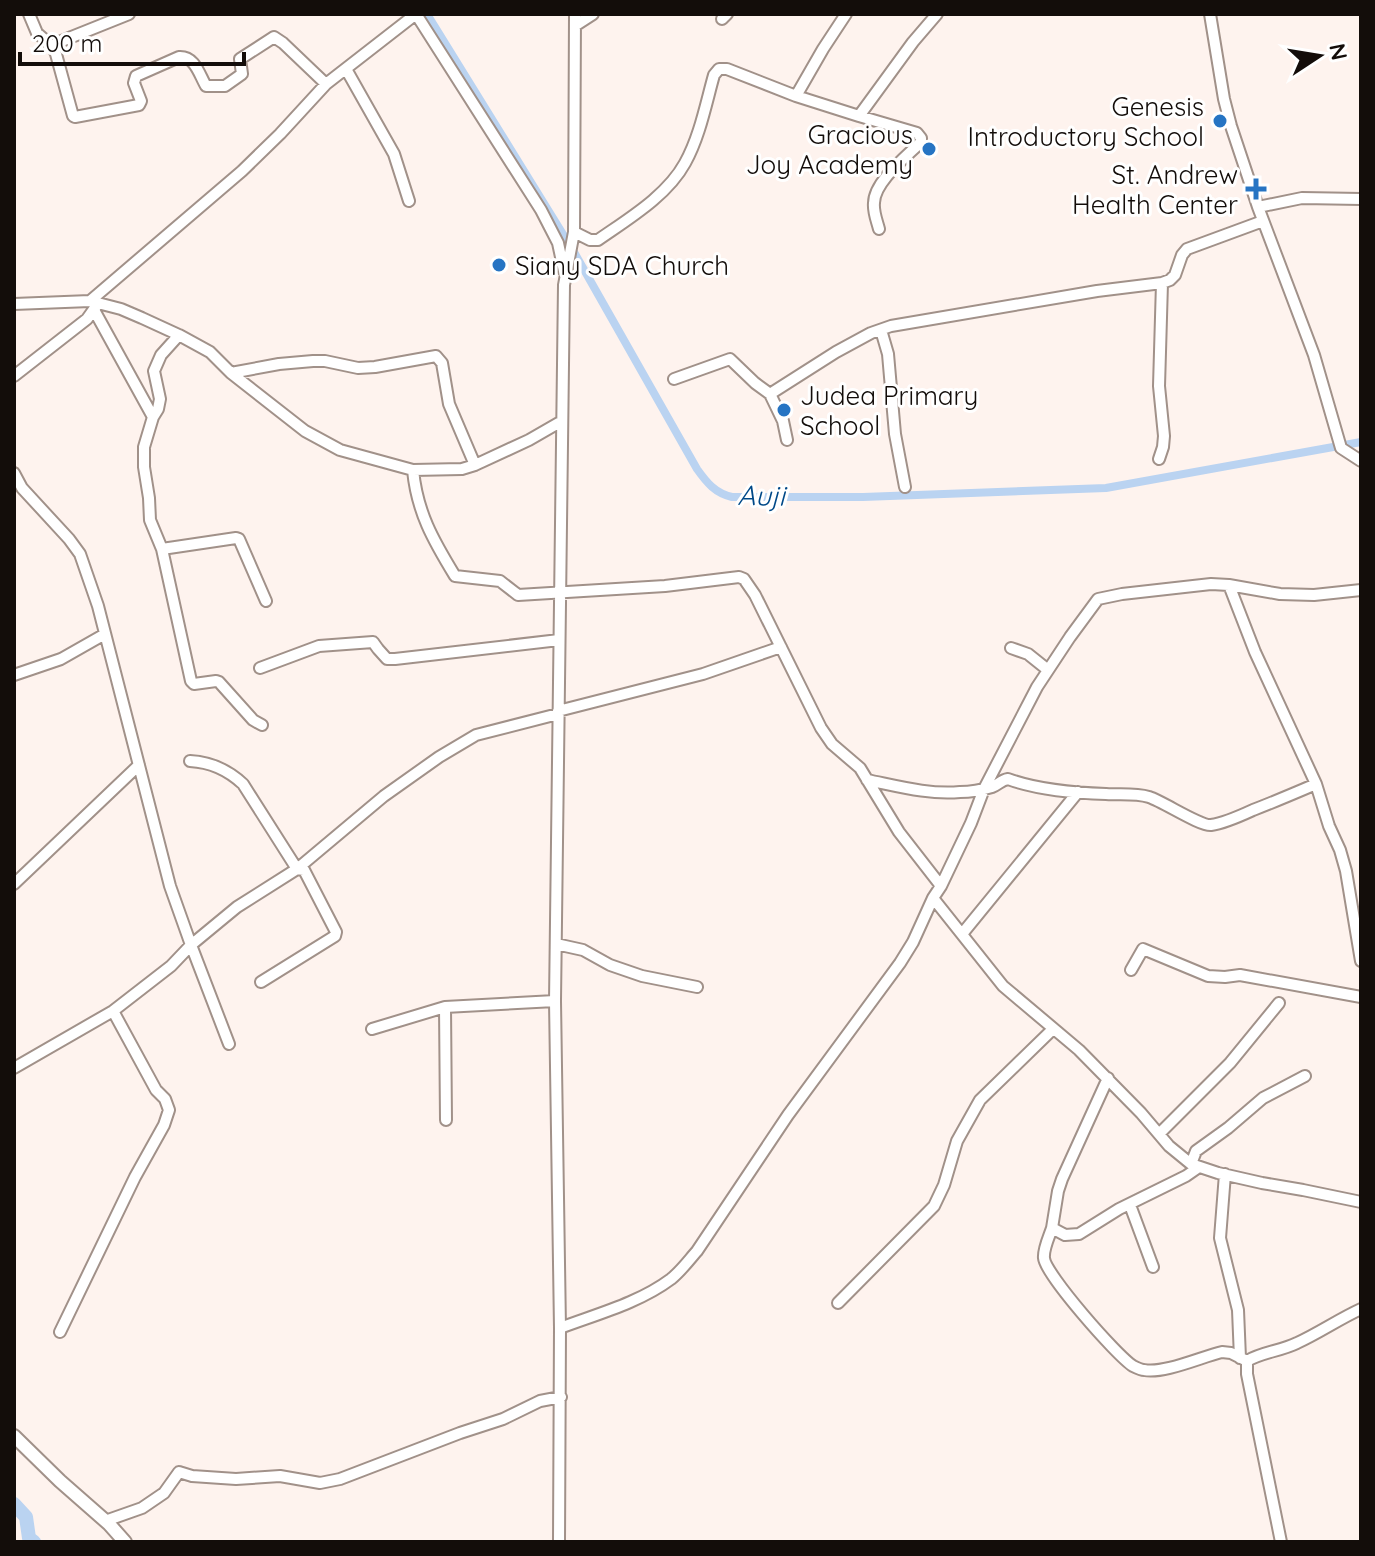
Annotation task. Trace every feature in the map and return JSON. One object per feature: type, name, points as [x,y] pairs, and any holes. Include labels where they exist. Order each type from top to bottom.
[{"type":"main road","points":[[14,1436],[125,1542]]},
{"type":"street","points":[[29,14],[37,33],[53,47],[75,117],[139,105],[141,101],[134,83],[136,76],[179,57],[194,63],[206,86],[225,86],[242,74],[240,59],[274,37],[326,84]]},
{"type":"street","points":[[53,47],[129,14]]},
{"type":"street","points":[[14,376],[81,324],[94,305],[242,171],[326,84],[416,14],[541,210],[558,243],[566,276]]},
{"type":"street","points":[[559,1542],[561,1397],[555,1001],[562,421],[566,276],[573,234],[576,20],[593,14]]},
{"type":"street","points":[[796,96],[846,14]]},
{"type":"street","points":[[859,116],[937,14]]},
{"type":"street","points":[[1210,14],[1224,99],[1258,207],[1314,355],[1341,448],[1361,461]]},
{"type":"street","points":[[346,69],[394,154],[409,201]]},
{"type":"street","points":[[573,234],[598,240],[643,208],[674,178],[686,161],[714,75],[719,69],[727,69],[796,96],[917,133],[921,142],[889,174],[874,197],[879,229]]},
{"type":"street","points":[[1258,207],[1302,198],[1361,199]]},
{"type":"street","points":[[770,394],[836,352],[881,330],[1097,291],[1162,283],[1175,275],[1187,249],[1263,221]]},
{"type":"street","points":[[1159,459],[1164,436],[1158,371],[1162,283]]},
{"type":"street","points":[[14,304],[94,305],[121,309],[210,352],[288,420],[328,444],[413,470],[462,469],[475,465],[562,421]]},
{"type":"street","points":[[94,305],[153,417]]},
{"type":"street","points":[[881,330],[888,354],[895,434],[905,487]]},
{"type":"street","points":[[179,335],[161,355],[154,371],[160,399],[144,447],[150,520],[162,549],[191,681],[194,684],[219,682],[253,720],[262,725]]},
{"type":"street","points":[[231,373],[313,361],[358,368],[375,367],[436,356],[442,363],[449,404],[475,465]]},
{"type":"street","points":[[674,379],[730,359],[770,394],[783,421],[787,440]]},
{"type":"street","points":[[413,470],[415,494],[432,538],[455,576],[500,581],[518,595],[744,579],[750,585],[821,728],[832,744],[860,768],[899,832],[941,886]]},
{"type":"street","points":[[14,473],[18,490],[80,554],[98,606],[170,886],[229,1044]]},
{"type":"street","points":[[162,549],[239,539],[266,601]]},
{"type":"street","points":[[560,1328],[649,1292],[672,1279],[697,1251],[788,1115],[913,942],[971,823],[984,789],[1048,670],[1098,599],[1191,586],[1229,585],[1280,594],[1314,595],[1361,590]]},
{"type":"street","points":[[1229,585],[1255,652],[1316,784],[1346,871],[1359,930],[1361,961]]},
{"type":"street","points":[[14,675],[61,659],[105,634]]},
{"type":"street","points":[[260,668],[319,646],[373,642],[387,659],[395,659],[559,640]]},
{"type":"street","points":[[14,1068],[113,1011],[171,966],[237,907],[297,869],[384,796],[476,735],[703,674],[781,647]]},
{"type":"street","points":[[1011,648],[1028,654],[1048,670]]},
{"type":"street","points":[[190,761],[209,763],[243,784],[297,869],[304,870],[310,878],[336,932],[335,936],[261,982]]},
{"type":"street","points":[[14,884],[139,765]]},
{"type":"street","points":[[867,780],[918,790],[959,793],[984,789],[1008,779],[1078,792],[1133,794],[1148,797],[1210,825],[1316,784]]},
{"type":"street","points":[[962,934],[1078,792]]},
{"type":"street","points":[[933,898],[1003,986],[1079,1050],[1169,1146],[1195,1165],[1361,1202]]},
{"type":"street","points":[[556,944],[583,950],[610,965],[642,976],[697,987]]},
{"type":"street","points":[[1131,970],[1143,949],[1208,976],[1240,975],[1361,997]]},
{"type":"street","points":[[372,1029],[445,1007],[555,1001]]},
{"type":"street","points":[[1159,1134],[1230,1063],[1279,1003]]},
{"type":"street","points":[[445,1007],[446,1120]]},
{"type":"street","points":[[60,1332],[169,1110],[113,1011]]},
{"type":"street","points":[[838,1303],[934,1206],[944,1185],[957,1141],[980,1100],[1053,1029]]},
{"type":"street","points":[[1052,1228],[1065,1235],[1079,1234],[1119,1209],[1186,1176],[1195,1165],[1196,1151],[1263,1098],[1305,1076]]},
{"type":"street","points":[[1108,1078],[1062,1179],[1044,1254],[1045,1263],[1055,1279],[1114,1349],[1134,1367],[1147,1371],[1222,1352],[1244,1359],[1297,1343],[1361,1309]]},
{"type":"street","points":[[1225,1174],[1220,1238],[1238,1310],[1244,1359],[1281,1542]]},
{"type":"street","points":[[1130,1205],[1153,1267]]},
{"type":"street","points":[[105,1521],[142,1508],[164,1493],[179,1472],[236,1479],[280,1476],[320,1483],[340,1479],[503,1419],[540,1401],[561,1397]]},
{"type":"waterway","name":"Auji","points":[[427,14],[574,252],[697,469],[721,493],[732,497],[863,497],[1106,488],[1361,442]]},
{"type":"waterway","points":[[14,1504],[26,1517],[29,1538],[34,1542]]},
{"type":"place","name":"Genesis Introductory School","points":[[1220,121]]},
{"type":"place","name":"Gracious Joy Academy","points":[[929,149]]},
{"type":"place","name":"St. Andrew Health Center","points":[[1256,189]]},
{"type":"place","name":"Siany SDA Church","points":[[499,265]]},
{"type":"place","name":"Judea Primary School","points":[[784,410]]}]
